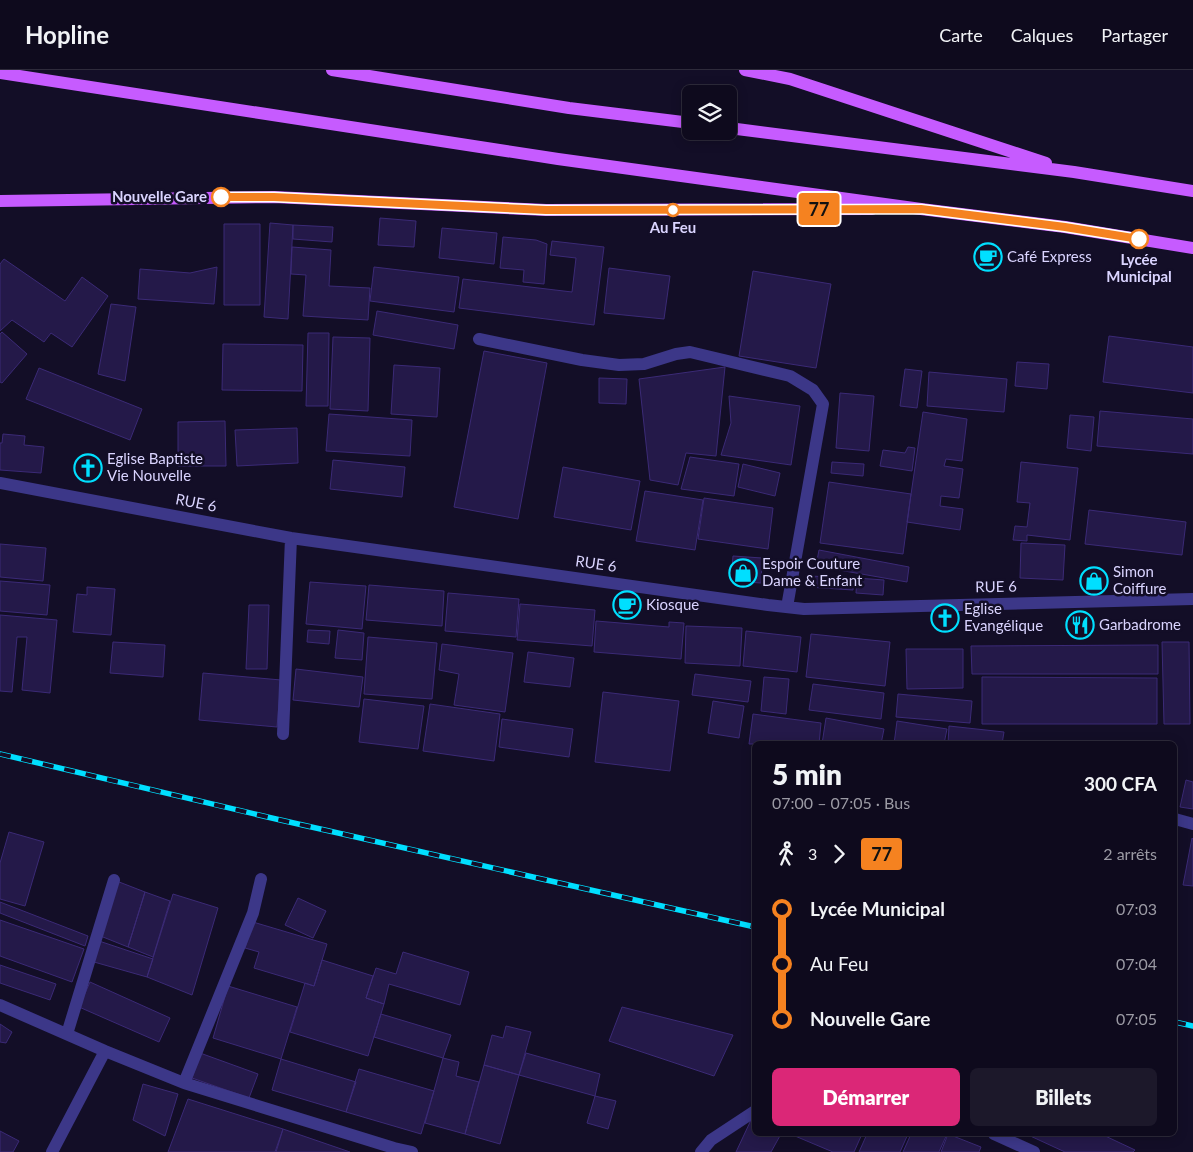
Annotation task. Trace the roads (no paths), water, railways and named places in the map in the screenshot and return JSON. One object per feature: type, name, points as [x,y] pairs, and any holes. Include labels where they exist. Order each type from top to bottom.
[{"type":"main road","points":[[332,70],[569,108],[682,123]]},
{"type":"main road","points":[[746,70],[789,74],[1074,172]]},
{"type":"main road","points":[[0,73],[558,159],[1065,227],[1193,248]]},
{"type":"main road","points":[[737,129],[1074,172],[1193,191]]},
{"type":"main road","points":[[0,201],[274,197],[546,210],[921,209]]},
{"type":"street","points":[[479,339],[582,360],[619,365],[644,364],[676,354],[690,352],[790,376],[814,390],[823,404],[787,607]]},
{"type":"street","name":"RUE 6","points":[[0,483],[291,538],[804,609],[1193,599]]},
{"type":"street","points":[[284,734],[291,538]]},
{"type":"street","points":[[1177,820],[1193,824]]},
{"type":"street","points":[[184,1083],[253,913],[261,879]]},
{"type":"street","points":[[67,1034],[114,880]]},
{"type":"street","points":[[0,1005],[105,1052],[184,1083],[393,1150],[412,1152]]},
{"type":"street","points":[[52,1152],[105,1052]]},
{"type":"street","points":[[700,1152],[711,1140],[752,1113]]},
{"type":"street","points":[[998,1136],[1034,1152]]},
{"type":"railway","points":[[0,754],[276,819],[752,926]]},
{"type":"railway","points":[[1177,1022],[1193,1026]]},
{"type":"place","name":"Nouvelle Gare","points":[[221,197]]},
{"type":"place","name":"Au Feu","points":[[673,210]]},
{"type":"place","name":"Lycée Municipal","points":[[1139,239]]},
{"type":"place","name":"Café Express","points":[[988,257]]},
{"type":"place","name":"Eglise Baptiste Vie Nouvelle","points":[[88,468]]},
{"type":"place","name":"Espoir Couture Dame & Enfant","points":[[743,573]]},
{"type":"place","name":"Simon Coiffure","points":[[1094,581]]},
{"type":"place","name":"Kiosque","points":[[627,605]]},
{"type":"place","name":"Eglise Evangélique","points":[[945,618]]},
{"type":"place","name":"Garbadrome","points":[[1080,625]]}]
